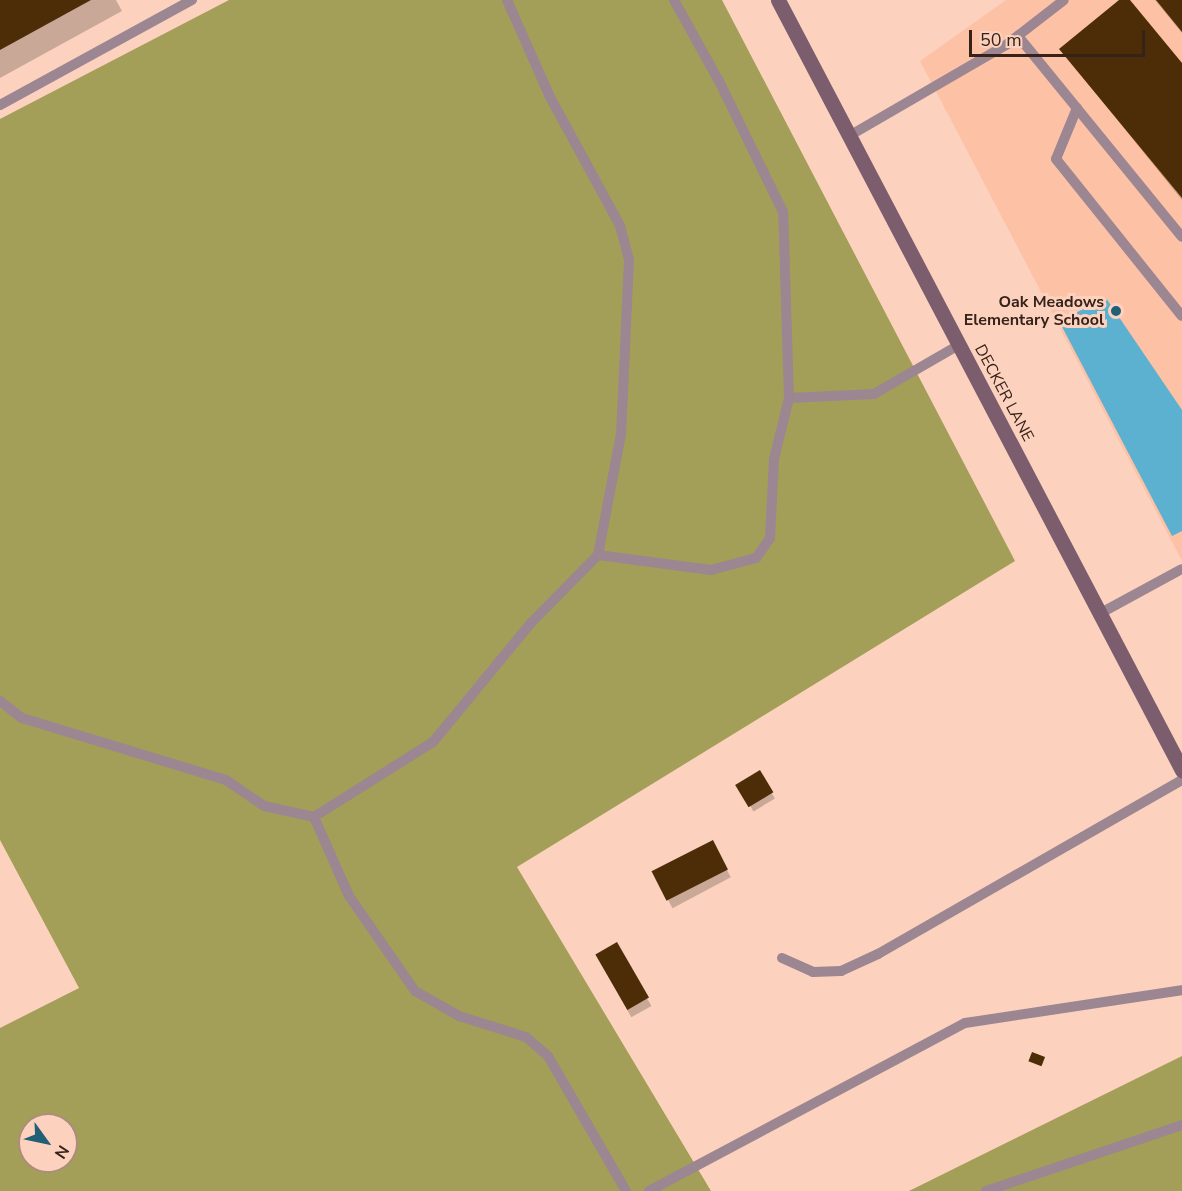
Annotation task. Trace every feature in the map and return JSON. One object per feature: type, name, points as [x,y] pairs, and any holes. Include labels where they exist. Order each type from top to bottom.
[{"type":"main road","name":"DECKER LANE","points":[[778,0],[1182,770]]},
{"type":"lane","points":[[0,105],[192,0]]},
{"type":"lane","points":[[0,701],[22,718],[226,780],[264,806],[314,818],[434,742],[530,624],[598,555],[621,434],[629,260],[620,226],[549,95],[507,0]]},
{"type":"lane","points":[[598,555],[711,570],[756,558],[770,538],[774,459],[789,398],[783,212],[720,82],[674,0]]},
{"type":"lane","points":[[849,136],[1018,36],[1064,0]]},
{"type":"lane","points":[[1018,36],[1182,237]]},
{"type":"lane","points":[[1077,108],[1056,159],[1182,316]]},
{"type":"lane","points":[[789,398],[874,394],[959,345]]},
{"type":"lane","points":[[1099,614],[1182,569]]},
{"type":"lane","points":[[782,958],[813,972],[841,971],[869,958],[1182,780]]},
{"type":"lane","points":[[314,818],[349,896],[415,991],[459,1017],[526,1037],[548,1056],[626,1191]]},
{"type":"lane","points":[[649,1191],[965,1023],[1182,990]]},
{"type":"lane","points":[[986,1191],[1182,1125]]},
{"type":"shaded area","points":[[229,0],[722,0],[1015,561],[517,867],[711,1191],[0,1191],[0,1028],[79,988],[0,840],[0,119]]},
{"type":"shaded area","name":"Oak Meadows Elementary School","points":[[1006,0],[1182,0],[1182,561],[920,61]]},
{"type":"shaded area","points":[[1182,1056],[1182,1191],[909,1191]]},
{"type":"water","points":[[1106,298],[1182,410],[1182,531],[1172,536],[1059,321]]},
{"type":"building","points":[[0,0],[91,0],[0,50]]},
{"type":"building","points":[[1119,0],[1130,0],[1182,63],[1182,198],[1059,49]]},
{"type":"building","points":[[1156,0],[1182,0],[1182,32]]},
{"type":"building","points":[[760,770],[773,792],[749,807],[735,785]]},
{"type":"building","points":[[713,840],[728,869],[667,901],[652,871]]},
{"type":"building","points":[[617,942],[649,997],[627,1010],[595,954]]},
{"type":"building","points":[[1032,1052],[1045,1057],[1041,1066],[1028,1061]]},
{"type":"place","name":"Oak Meadows Elementary School","points":[[1116,311]]}]
